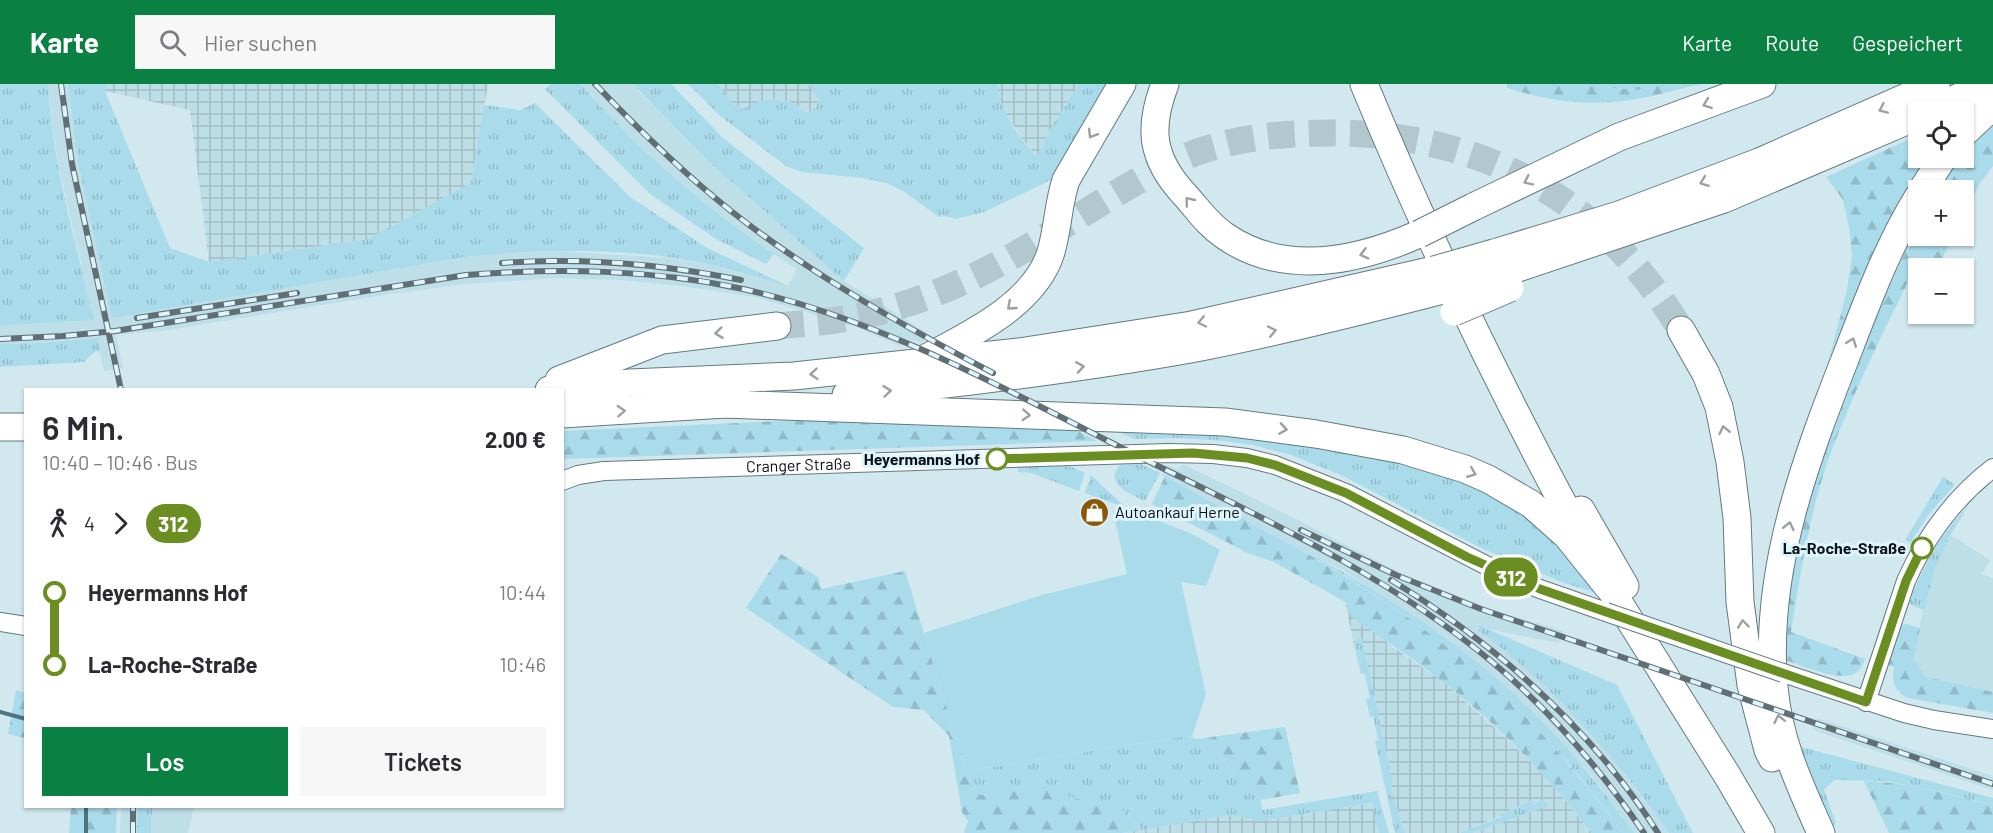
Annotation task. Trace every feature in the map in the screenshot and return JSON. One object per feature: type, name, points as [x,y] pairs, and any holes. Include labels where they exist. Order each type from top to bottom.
[{"type":"highway","points":[[914,364],[979,329],[1011,307],[1037,280],[1050,255],[1056,231],[1060,197],[1066,180],[1122,84]]},
{"type":"highway","points":[[1166,84],[1154,123],[1159,158],[1176,186],[1208,222],[1225,237],[1246,248],[1287,260],[1332,261],[1388,248],[1618,137],[1762,84]]},
{"type":"highway","points":[[1364,84],[1406,185],[1483,349],[1607,600]]},
{"type":"highway","points":[[1378,84],[1494,350],[1592,529],[1775,833]]},
{"type":"highway","points":[[564,389],[630,383],[794,376],[914,364],[1019,352],[1192,325],[1444,291],[1502,271],[1619,215],[1769,169],[1811,151],[1936,84]]},
{"type":"highway","points":[[1948,102],[1987,84]]},
{"type":"highway","points":[[1974,124],[1993,106]]},
{"type":"highway","points":[[1811,151],[1908,119]]},
{"type":"highway","points":[[564,414],[724,404],[917,388],[1022,376],[1198,348],[1444,291],[1502,271],[1669,230],[1724,199],[1769,169]]},
{"type":"highway","points":[[1820,833],[1788,759],[1777,707],[1772,644],[1775,602],[1789,525],[1808,456],[1870,297],[1908,214]]},
{"type":"highway","points":[[539,388],[662,340],[777,326]]},
{"type":"highway","points":[[1681,330],[1706,374],[1719,407],[1730,462],[1737,518],[1740,602],[1751,684],[1768,750],[1820,833]]},
{"type":"highway","points":[[724,404],[1225,422],[1316,434],[1403,450],[1480,476],[1511,490],[1532,504],[1567,536],[1607,600],[1727,775],[1761,833]]},
{"type":"highway","points":[[0,414],[24,414]]},
{"type":"highway","points":[[0,427],[24,427]]},
{"type":"street","name":"Cranger Straße","points":[[564,480],[578,475],[604,471],[1101,455],[1193,453],[1222,455],[1275,465],[1346,493],[1501,573],[1540,589],[1607,600],[1783,673],[1866,702],[1934,720],[1993,729]]},
{"type":"street","points":[[1866,702],[1906,581],[1922,548],[1954,504],[1993,468]]},
{"type":"street","points":[[0,622],[24,626]]},
{"type":"shaded area","points":[[48,84],[68,84],[78,163],[112,318],[465,257],[555,251],[670,258],[708,264],[788,286],[797,269],[741,233],[682,186],[612,119],[580,84],[632,84],[708,161],[844,281],[927,333],[922,343],[907,338],[900,346],[859,328],[756,297],[619,280],[555,278],[465,284],[168,330],[116,335],[123,368],[104,371],[97,338],[0,344],[0,326],[94,320],[59,168]]},
{"type":"shaded area","points":[[105,84],[488,84],[471,183],[368,239],[209,262],[190,110],[105,91]]},
{"type":"shaded area","points":[[718,84],[809,84],[817,94],[818,102],[809,112],[803,111],[791,102],[778,99],[761,101],[744,109],[732,103]]},
{"type":"shaded area","points":[[997,84],[1079,84],[1049,132],[1037,157],[1007,115],[999,98]]},
{"type":"shaded area","points":[[1167,465],[1178,470],[1181,465],[1185,465],[1427,587],[1486,608],[1563,631],[1559,643],[1477,627],[1479,631],[1508,652],[1571,711],[1615,762],[1669,833],[1634,833],[1592,776],[1544,723],[1490,673],[1445,638],[1346,572],[1162,475]]},
{"type":"shaded area","points":[[1951,535],[1990,560],[1982,574],[1993,578],[1993,692],[1926,677],[1914,660],[1922,614],[1935,568]]},
{"type":"shaded area","points":[[1345,602],[1389,644],[1447,685],[1503,735],[1544,775],[1592,833],[1472,833],[1547,806],[1534,806],[1530,801],[1459,833],[1405,833],[1391,789],[1393,783],[1362,638],[1357,638],[1354,644]]},
{"type":"shaded area","points":[[1817,718],[1993,776],[1993,790],[1813,730]]},
{"type":"shaded area","points":[[1372,803],[1379,833],[1122,833],[1231,815],[1261,821]]},
{"type":"shaded area","points":[[121,808],[138,808],[137,833],[120,833]]},
{"type":"shaded area","points":[[152,808],[194,808],[188,833],[151,833]]},
{"type":"green space","points":[[0,84],[48,84],[54,144],[94,320],[0,326]]},
{"type":"green space","points":[[68,84],[105,84],[105,91],[170,248],[209,262],[368,239],[471,183],[484,105],[520,110],[535,103],[630,197],[707,248],[788,286],[718,266],[678,258],[617,252],[525,252],[465,257],[112,318],[78,163]]},
{"type":"green space","points":[[551,84],[580,84],[671,175],[747,236],[774,254],[766,264],[716,239],[650,194],[545,89]]},
{"type":"green space","points":[[633,84],[671,84],[723,138],[864,248],[844,281],[708,161]]},
{"type":"green space","points":[[688,84],[718,84],[732,103],[743,109],[761,101],[773,99],[792,103],[809,112],[816,107],[818,100],[809,84],[997,84],[1002,104],[1011,123],[1037,157],[1049,132],[1079,84],[1112,84],[1061,178],[1051,180],[984,212],[956,219],[939,217],[903,191],[886,183],[863,178],[802,172],[786,166],[719,115]]},
{"type":"green space","points":[[1507,84],[1571,84],[1638,90],[1662,84],[1702,84],[1653,96],[1597,103],[1544,98],[1507,88]]},
{"type":"green space","points":[[1571,84],[1662,84],[1638,90]]},
{"type":"green space","points":[[1993,122],[1993,166],[1974,195],[1974,180],[1944,180],[1954,168],[1974,168],[1974,141]]},
{"type":"green space","points":[[1908,140],[1908,168],[1931,168],[1926,180],[1908,180],[1908,219],[1812,426],[1847,290],[1852,255],[1843,200],[1826,177]]},
{"type":"green space","points":[[1908,245],[1949,246],[1943,258],[1908,258],[1908,282],[1859,385],[1831,452],[1817,496],[1791,632],[1865,659],[1861,668],[1854,674],[1838,676],[1780,658],[1781,622],[1802,514],[1877,315]]},
{"type":"green space","points":[[98,338],[100,351],[94,352],[84,362],[0,367],[0,344]]},
{"type":"green space","points":[[800,420],[858,420],[1072,428],[1097,441],[564,459],[564,431]]},
{"type":"green space","points":[[1115,430],[1243,437],[1244,433],[1444,470],[1539,522],[1599,594],[1564,583],[1483,549],[1343,476],[1291,455],[1253,445],[1223,441],[1179,438],[1134,439]]},
{"type":"green space","points":[[1139,463],[1160,473],[1145,501],[1121,488],[1115,478],[1120,465]]},
{"type":"green space","points":[[1018,467],[1072,467],[1085,473],[1079,491],[1031,473],[1018,472]]},
{"type":"green space","points":[[1091,475],[1126,508],[1085,493]]},
{"type":"green space","points":[[1165,476],[1348,578],[1391,606],[1453,652],[1493,685],[1541,733],[1623,833],[1592,833],[1542,774],[1487,719],[1437,677],[1354,619],[1348,611],[1347,603],[1274,562],[1248,553],[1152,504]]},
{"type":"green space","points":[[1943,477],[1954,486],[1929,514],[1910,543],[1905,540]]},
{"type":"green space","points":[[1197,495],[1327,563],[1411,614],[1451,642],[1489,672],[1556,735],[1634,833],[1623,833],[1584,782],[1541,733],[1511,702],[1433,636],[1349,578]]},
{"type":"green space","points":[[1969,505],[1952,532],[1935,568],[1924,610],[1909,604],[1933,552]]},
{"type":"green space","points":[[1113,511],[1146,516],[1190,533],[1220,550],[1206,586],[1181,582],[1206,694],[1192,737],[1186,736],[966,771],[924,633],[1042,595],[1127,574]]},
{"type":"green space","points":[[781,554],[818,577],[821,589],[905,571],[966,771],[980,795],[1041,789],[1124,811],[1142,830],[1122,833],[964,833],[968,821],[962,812],[949,736],[924,710],[893,707],[746,608]]},
{"type":"green space","points":[[1906,624],[1920,628],[1914,660],[1926,677],[1993,692],[1993,713],[1908,698],[1897,690],[1893,677],[1894,667],[1887,666],[1898,626]]},
{"type":"green space","points":[[1478,625],[1617,685],[1693,833],[1669,833],[1627,777],[1582,724],[1533,675],[1479,631]]},
{"type":"green space","points":[[1358,638],[1362,638],[1393,783],[1391,789],[1405,833],[1395,833],[1375,741],[1378,740],[1373,716],[1370,717],[1366,699],[1370,698],[1365,674],[1361,674],[1354,644]]},
{"type":"green space","points":[[16,690],[24,693],[24,738],[8,734]]},
{"type":"green space","points":[[1285,727],[1300,793],[1261,800],[1231,771],[1211,737]]},
{"type":"green space","points":[[1186,736],[1198,739],[1211,737],[1231,771],[1261,800],[1262,810],[1377,791],[1389,833],[1379,833],[1372,803],[1261,821],[1231,815],[1142,830],[1124,811],[1041,790],[980,795],[966,771]]},
{"type":"green space","points":[[1790,744],[1993,798],[1993,805],[1884,781],[1834,780],[1824,790],[1836,823],[1831,833]]},
{"type":"green space","points":[[1864,781],[1913,786],[1993,805],[1993,833],[1889,833]]},
{"type":"green space","points":[[1543,799],[1548,806],[1472,833],[1459,833],[1501,817],[1500,814],[1530,801],[1534,805]]},
{"type":"green space","points":[[71,808],[117,808],[116,833],[69,833]]},
{"type":"green space","points":[[138,808],[152,808],[151,833],[137,833]]},
{"type":"waterway","points":[[0,712],[24,718]]},
{"type":"waterway","points":[[86,808],[86,833]]},
{"type":"tunnel","points":[[777,326],[865,315],[913,302],[944,290],[1010,258],[1156,171],[1203,150],[1235,141],[1268,136],[1334,133],[1389,136],[1441,146],[1490,161],[1535,183],[1577,211],[1615,245],[1650,284],[1681,330]]},
{"type":"railway","points":[[61,84],[72,164],[121,388]]},
{"type":"railway","points":[[595,84],[678,166],[731,211],[793,257],[858,298],[993,373]]},
{"type":"railway","points":[[502,263],[532,261],[622,263],[741,280]]},
{"type":"railway","points":[[0,339],[115,331],[466,275],[536,271],[605,272],[674,277],[743,289],[792,301],[886,334],[977,375],[1258,516],[1356,568],[1448,628],[1513,680],[1574,742],[1644,833]]},
{"type":"railway","points":[[137,318],[297,293]]},
{"type":"railway","points":[[1301,530],[1396,575],[1481,609],[1993,784]]},
{"type":"railway","points":[[1391,580],[1468,632],[1539,692],[1603,758],[1658,833]]},
{"type":"railway","points":[[133,808],[133,833]]},
{"type":"bus line","name":"312","points":[[997,459],[1193,453],[1247,458],[1275,465],[1346,493],[1467,557],[1540,589],[1866,702],[1906,581],[1922,548]]},
{"type":"place","name":"Heyermanns Hof","points":[[997,459]]},
{"type":"place","name":"Autoankauf Herne","points":[[1094,512]]},
{"type":"place","name":"La-Roche-Straße","points":[[1922,548]]}]
